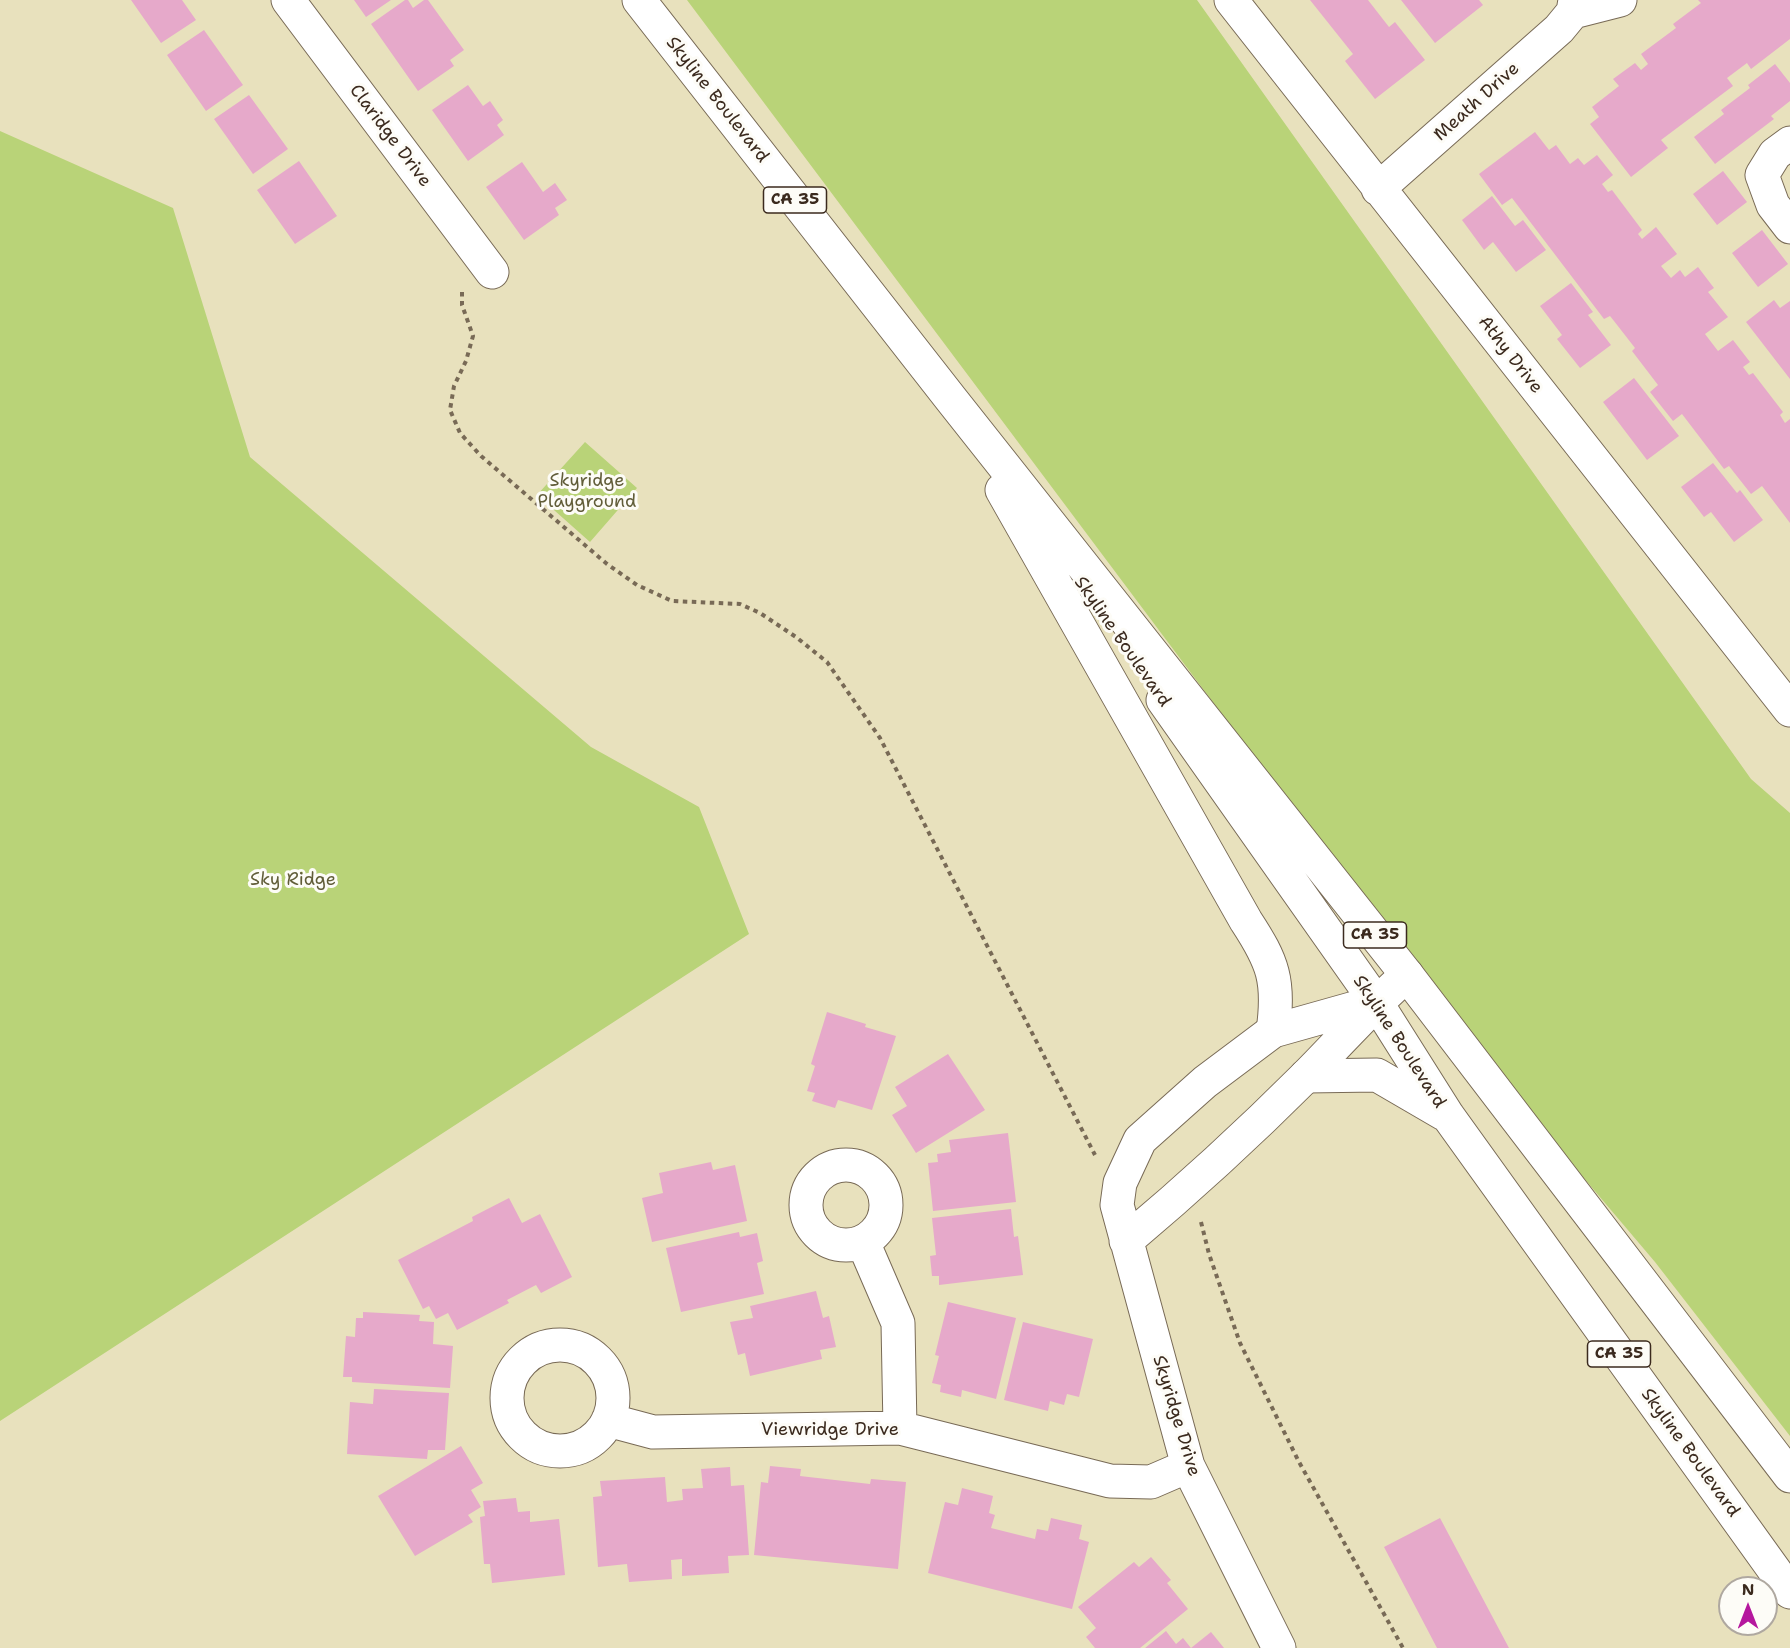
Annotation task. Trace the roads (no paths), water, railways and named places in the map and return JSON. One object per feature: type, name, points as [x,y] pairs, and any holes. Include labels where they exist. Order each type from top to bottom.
[{"type":"main road","name":"Claridge Drive","points":[[288,0],[484,261]]},
{"type":"main road","name":"Skyline Boulevard","points":[[639,0],[1407,975],[1790,1476]]},
{"type":"main road","name":"Athy Drive","points":[[1231,0],[1790,710]]},
{"type":"main road","name":"Meath Drive","points":[[1378,189],[1559,28],[1574,6],[1620,0]]},
{"type":"main road","points":[[1790,143],[1775,154],[1762,175],[1773,205],[1790,227]]},
{"type":"main road","name":"Skyline Boulevard","points":[[951,399],[1376,1002],[1448,1116],[1790,1592]]},
{"type":"main road","points":[[951,399],[1259,941],[1276,984],[1277,1004],[1273,1031]]},
{"type":"main road","name":"Skyridge Drive","points":[[1126,1240],[1191,1185],[1306,1076],[1376,1002],[1407,975]]},
{"type":"main road","name":"Skyridge Drive","points":[[1279,1648],[1188,1466],[1117,1205],[1120,1183],[1140,1140],[1206,1082],[1273,1031],[1376,1002]]},
{"type":"main road","points":[[1306,1076],[1377,1075],[1448,1116]]},
{"type":"main road","points":[[863,1242],[898,1323],[900,1428]]},
{"type":"main road","name":"Viewridge Drive","points":[[608,1420],[652,1432],[900,1428],[1110,1481],[1151,1482],[1188,1466]]},
{"type":"park label","name":"Skyridge Playground","points":[[587,491]]},
{"type":"park label","name":"Sky Ridge","points":[[293,880]]}]
